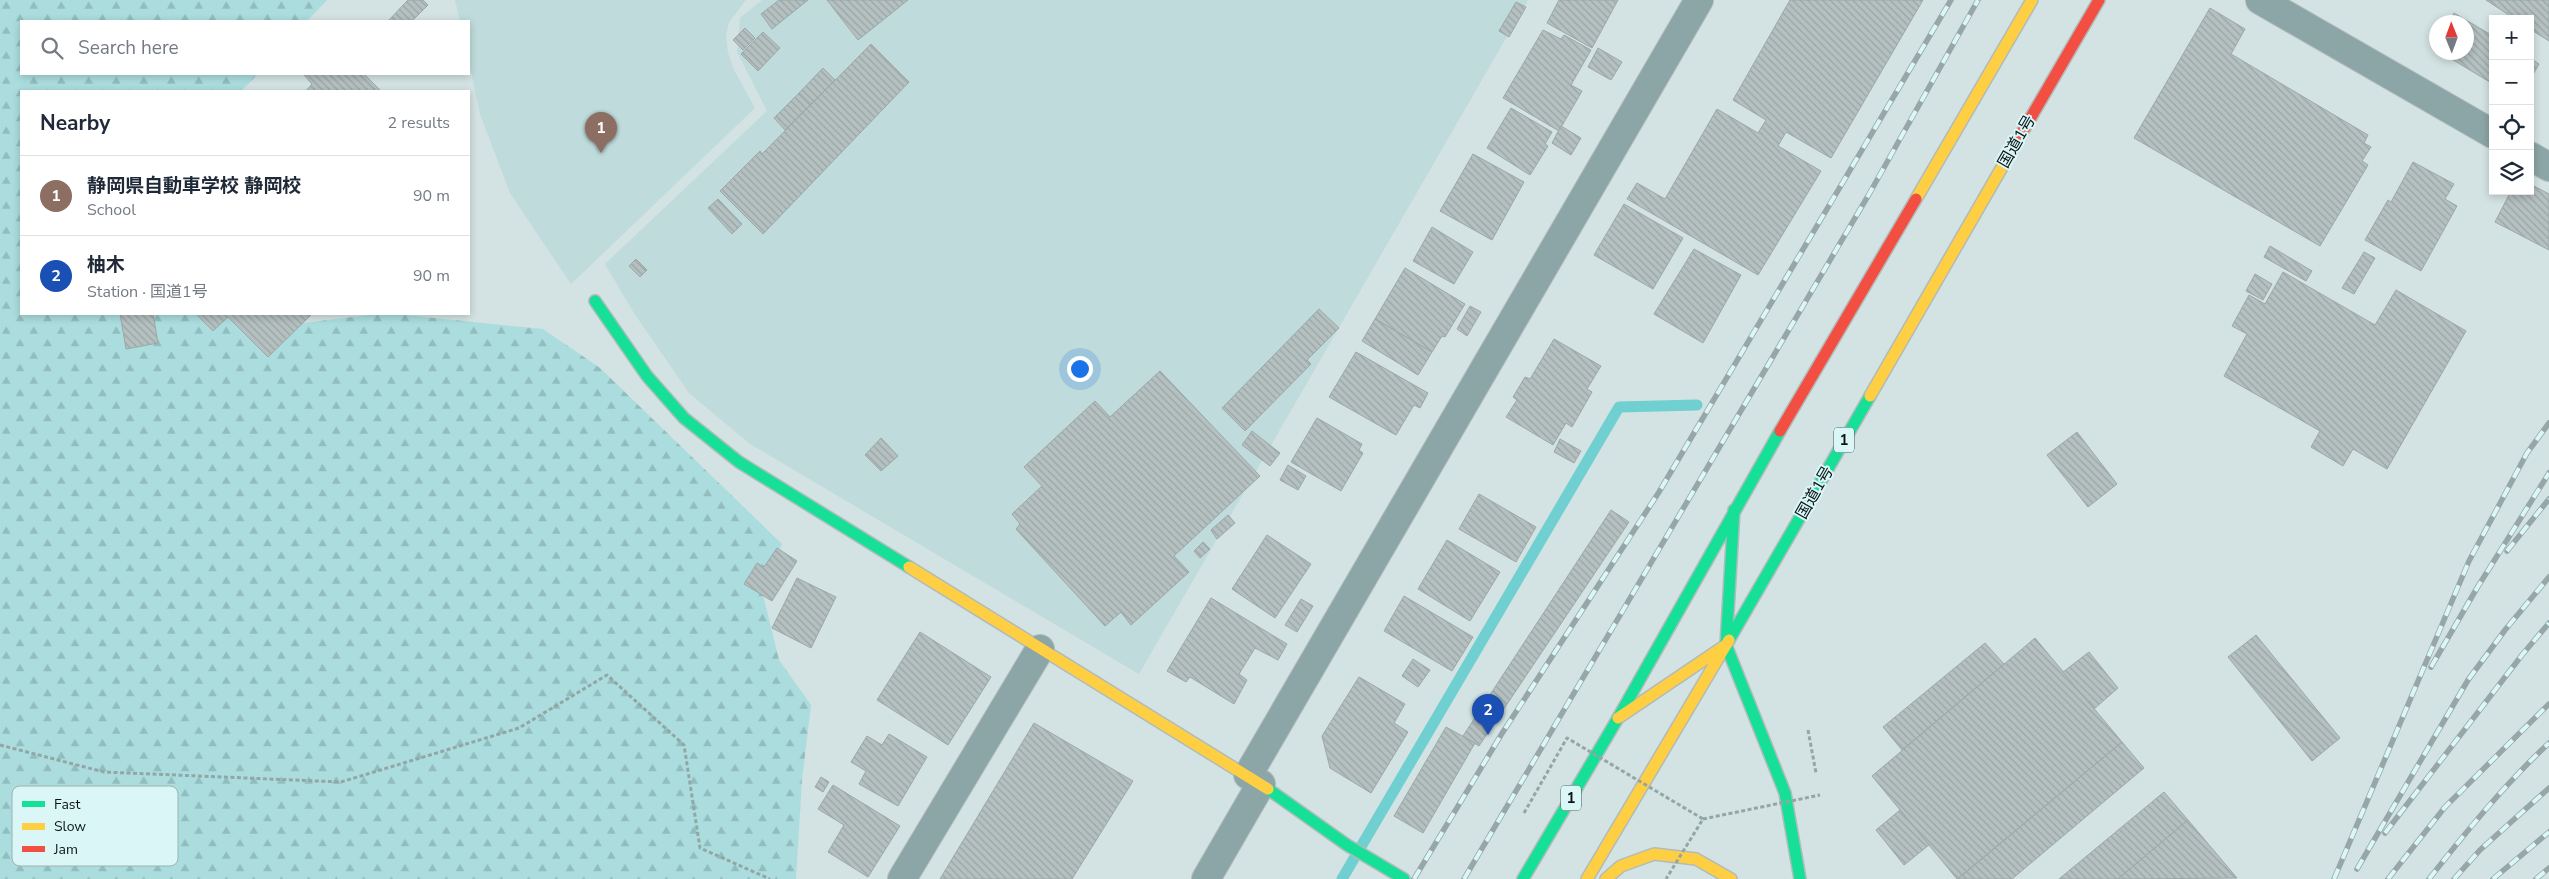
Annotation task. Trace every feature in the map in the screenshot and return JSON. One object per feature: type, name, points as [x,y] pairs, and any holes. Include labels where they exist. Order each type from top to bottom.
[{"type":"main road","name":"1","points":[[1523,879],[1618,718],[1734,510],[2032,0]]},
{"type":"main road","name":"国道1号","points":[[1587,879],[1726,645],[2099,0]]},
{"type":"main road","points":[[596,301],[647,376],[684,418],[740,462],[1254,780],[1347,845],[1404,879]]},
{"type":"main road","points":[[1734,510],[1726,645],[1785,793],[1800,879]]},
{"type":"main road","points":[[1618,718],[1726,645]]},
{"type":"main road","points":[[1606,879],[1621,866],[1654,854],[1696,859],[1731,879]]},
{"type":"street","points":[[1206,879],[1254,780],[1699,0]]},
{"type":"street","points":[[2260,0],[2489,132]]},
{"type":"street","points":[[2534,158],[2549,167]]},
{"type":"street","points":[[902,879],[1040,649]]},
{"type":"path","points":[[0,746],[104,772],[341,782],[519,728],[607,674],[684,745],[700,848],[770,879]]},
{"type":"path","points":[[1524,813],[1567,738],[1703,819],[1820,795]]},
{"type":"path","points":[[1666,879],[1703,819]]},
{"type":"shaded area","points":[[455,0],[746,0],[729,22],[726,36],[728,53],[734,70],[755,108],[571,284],[510,193],[480,114],[470,67],[470,20],[460,20]]},
{"type":"shaded area","points":[[762,0],[1528,0],[1139,674],[750,444],[689,393],[634,313],[605,264],[767,111],[737,52],[740,18]]},
{"type":"green space","points":[[0,0],[327,0],[308,20],[20,20],[20,75],[257,75],[242,90],[20,90],[20,315],[244,315],[263,328],[369,315],[405,315],[543,329],[600,368],[782,544],[763,595],[779,660],[811,705],[802,780],[796,879],[0,879]]},
{"type":"building","points":[[408,0],[423,0],[428,5],[413,20],[389,20]]},
{"type":"building","points":[[779,0],[808,0],[772,29],[761,14]]},
{"type":"building","points":[[827,0],[908,0],[858,40]]},
{"type":"building","points":[[1559,0],[1618,0],[1592,48],[1547,23]]},
{"type":"building","points":[[1790,0],[1923,0],[1831,158],[1786,132],[1778,146],[1821,171],[1758,275],[1627,199],[1637,183],[1665,199],[1717,109],[1758,133],[1766,120],[1733,100]]},
{"type":"building","points":[[2486,0],[2549,0],[2549,41],[2534,32],[2534,15],[2509,15]]},
{"type":"building","points":[[1516,2],[1526,7],[1509,37],[1499,31]]},
{"type":"building","points":[[2210,8],[2245,29],[2231,54],[2368,135],[2364,143],[2371,147],[2362,161],[2368,165],[2320,246],[2134,138]]},
{"type":"building","points":[[2474,25],[2489,34],[2489,82],[2453,60],[2474,60]]},
{"type":"building","points":[[745,28],[755,38],[743,50],[733,40]]},
{"type":"building","points":[[1543,30],[1561,39],[1564,35],[1591,50],[1571,85],[1582,91],[1559,131],[1503,98]]},
{"type":"building","points":[[763,32],[780,48],[758,71],[741,54]]},
{"type":"building","points":[[871,44],[909,82],[763,234],[720,191],[760,151],[762,154]]},
{"type":"building","points":[[1598,48],[1622,62],[1611,80],[1588,67]]},
{"type":"building","points":[[2534,61],[2539,64],[2534,73]]},
{"type":"building","points":[[823,68],[835,80],[811,104],[799,93]]},
{"type":"building","points":[[304,75],[365,75],[380,90],[307,90],[312,84]]},
{"type":"building","points":[[799,93],[811,104],[785,130],[774,118]]},
{"type":"building","points":[[1511,108],[1552,132],[1545,144],[1548,146],[1530,175],[1487,148]]},
{"type":"building","points":[[1561,126],[1581,138],[1571,155],[1552,143]]},
{"type":"building","points":[[1473,154],[1524,182],[1492,240],[1440,211]]},
{"type":"building","points":[[2413,162],[2454,184],[2445,199],[2457,206],[2421,271],[2365,240],[2388,200],[2391,202]]},
{"type":"building","points":[[2534,186],[2549,194],[2549,250],[2495,222],[2509,195],[2534,195]]},
{"type":"building","points":[[718,199],[742,224],[732,234],[708,208]]},
{"type":"building","points":[[1624,204],[1683,238],[1653,289],[1594,255]]},
{"type":"building","points":[[1432,227],[1473,252],[1454,284],[1413,261]]},
{"type":"building","points":[[2270,246],[2312,271],[2306,281],[2264,257]]},
{"type":"building","points":[[1694,249],[1741,275],[1703,343],[1654,314]]},
{"type":"building","points":[[2364,252],[2375,258],[2354,294],[2342,288]]},
{"type":"building","points":[[636,259],[647,270],[640,277],[629,266]]},
{"type":"building","points":[[1405,268],[1465,304],[1445,337],[1442,336],[1432,352],[1375,319]]},
{"type":"building","points":[[2283,272],[2375,325],[2396,290],[2466,331],[2387,469],[2353,449],[2343,466],[2311,447],[2320,431],[2224,376],[2247,334],[2232,326],[2249,295],[2265,304]]},
{"type":"building","points":[[2255,274],[2272,284],[2263,300],[2246,291]]},
{"type":"building","points":[[1470,306],[1481,312],[1467,336],[1457,329]]},
{"type":"building","points":[[1319,309],[1339,328],[1307,360],[1311,364],[1245,431],[1222,408]]},
{"type":"building","points":[[120,315],[153,315],[158,343],[126,349]]},
{"type":"building","points":[[197,315],[311,315],[268,357],[228,317],[213,331]]},
{"type":"building","points":[[1375,319],[1432,352],[1418,375],[1362,341]]},
{"type":"building","points":[[1554,339],[1601,366],[1587,389],[1592,392],[1572,427],[1566,423],[1553,445],[1506,417],[1517,400],[1513,397],[1525,377],[1530,379]]},
{"type":"building","points":[[1356,352],[1428,393],[1420,408],[1414,405],[1396,435],[1329,397]]},
{"type":"building","points":[[1160,371],[1260,476],[1174,556],[1189,572],[1131,625],[1121,612],[1105,626],[1016,529],[1020,524],[1012,514],[1042,486],[1024,467],[1095,401],[1110,417]]},
{"type":"building","points":[[1317,418],[1362,444],[1359,450],[1363,453],[1341,491],[1291,462]]},
{"type":"building","points":[[1252,431],[1280,453],[1270,466],[1242,445]]},
{"type":"building","points":[[2077,432],[2117,484],[2088,507],[2047,455]]},
{"type":"building","points":[[881,438],[898,456],[881,471],[865,455]]},
{"type":"building","points":[[1560,439],[1581,451],[1574,463],[1554,452]]},
{"type":"building","points":[[1288,465],[1306,476],[1298,490],[1280,480]]},
{"type":"building","points":[[1479,494],[1536,527],[1516,562],[1459,529]]},
{"type":"building","points":[[1611,510],[1629,522],[1479,746],[1463,736]]},
{"type":"building","points":[[1228,515],[1235,523],[1217,539],[1211,530]]},
{"type":"building","points":[[1267,535],[1311,564],[1275,618],[1232,589]]},
{"type":"building","points":[[1447,540],[1500,572],[1470,621],[1418,589]]},
{"type":"building","points":[[1203,542],[1210,549],[1200,558],[1194,551]]},
{"type":"building","points":[[777,548],[797,561],[772,601],[744,584],[757,563],[764,567]]},
{"type":"building","points":[[797,578],[836,597],[811,648],[772,628]]},
{"type":"building","points":[[1404,596],[1473,637],[1452,671],[1384,631]]},
{"type":"building","points":[[1211,598],[1287,644],[1278,660],[1255,648],[1239,674],[1247,680],[1234,704],[1190,677],[1186,682],[1167,671]]},
{"type":"building","points":[[1301,599],[1313,606],[1297,632],[1285,625]]},
{"type":"building","points":[[920,632],[991,677],[948,745],[877,700]]},
{"type":"building","points":[[2256,635],[2340,738],[2312,761],[2228,657]]},
{"type":"building","points":[[2035,638],[2122,742],[1957,879],[1872,776]]},
{"type":"building","points":[[1985,643],[2004,664],[1902,750],[1883,727]]},
{"type":"building","points":[[2089,652],[2118,688],[2094,709],[2063,672]]},
{"type":"building","points":[[1413,659],[1430,670],[1418,687],[1402,676]]},
{"type":"building","points":[[1359,677],[1405,704],[1394,723],[1408,732],[1371,793],[1330,768],[1322,736]]},
{"type":"building","points":[[1034,723],[1133,781],[1072,879],[940,879]]},
{"type":"building","points":[[1446,727],[1475,743],[1423,833],[1394,816]]},
{"type":"building","points":[[889,734],[927,757],[898,806],[859,784],[866,771],[851,762],[867,736],[882,745]]},
{"type":"building","points":[[2122,742],[2144,768],[2012,879],[1958,879]]},
{"type":"building","points":[[821,777],[829,782],[823,792],[815,787]]},
{"type":"building","points":[[833,785],[900,826],[868,877],[828,852],[844,825],[818,809]]},
{"type":"building","points":[[2164,792],[2188,820],[2118,879],[2059,879]]},
{"type":"building","points":[[1900,810],[1929,845],[1904,865],[1876,830]]},
{"type":"building","points":[[2188,820],[2237,878],[2118,879]]},
{"type":"waterway","points":[[1342,879],[1619,407],[1697,405]]},
{"type":"railway","points":[[1414,879],[1501,735],[1659,492],[1951,0]]},
{"type":"railway","points":[[1464,879],[1868,196],[1978,0]]},
{"type":"railway","points":[[2334,879],[2469,561],[2527,453],[2549,423]]},
{"type":"railway","points":[[2431,667],[2477,588],[2549,473]]},
{"type":"railway","points":[[2507,551],[2549,499]]},
{"type":"railway","points":[[2357,869],[2468,680],[2505,630],[2549,577]]},
{"type":"railway","points":[[2385,833],[2522,655],[2549,623]]},
{"type":"railway","points":[[2388,879],[2445,807],[2549,704]]},
{"type":"railway","points":[[2429,879],[2501,792],[2549,743]]},
{"type":"railway","points":[[2454,879],[2480,850],[2549,788]]},
{"type":"railway","points":[[2493,879],[2549,832]]},
{"type":"railway","points":[[2536,879],[2549,868]]},
{"type":"traffic: fast","points":[[595,301],[647,376],[684,418],[739,462],[909,567]]},
{"type":"traffic: fast","points":[[1729,640],[1870,396]]},
{"type":"traffic: fast","points":[[1523,879],[1618,718],[1780,431]]},
{"type":"traffic: fast","points":[[1734,510],[1726,645],[1785,793],[1800,879]]},
{"type":"traffic: fast","points":[[1268,789],[1347,845],[1404,879]]},
{"type":"traffic: slow","points":[[1916,199],[2032,0]]},
{"type":"traffic: slow","points":[[1870,396],[2016,143]]},
{"type":"traffic: slow","points":[[909,567],[1268,789]]},
{"type":"traffic: slow","points":[[1587,879],[1729,640]]},
{"type":"traffic: slow","points":[[1618,718],[1726,645]]},
{"type":"traffic: slow","points":[[1606,879],[1621,866],[1654,854],[1696,859],[1731,879]]},
{"type":"traffic: jam","points":[[2016,143],[2099,0]]},
{"type":"traffic: jam","points":[[1780,431],[1916,199]]},
{"type":"place","name":"静岡県自動車学校 静岡校","points":[[601,153]]},
{"type":"place","name":"柚木","points":[[1488,735]]}]
